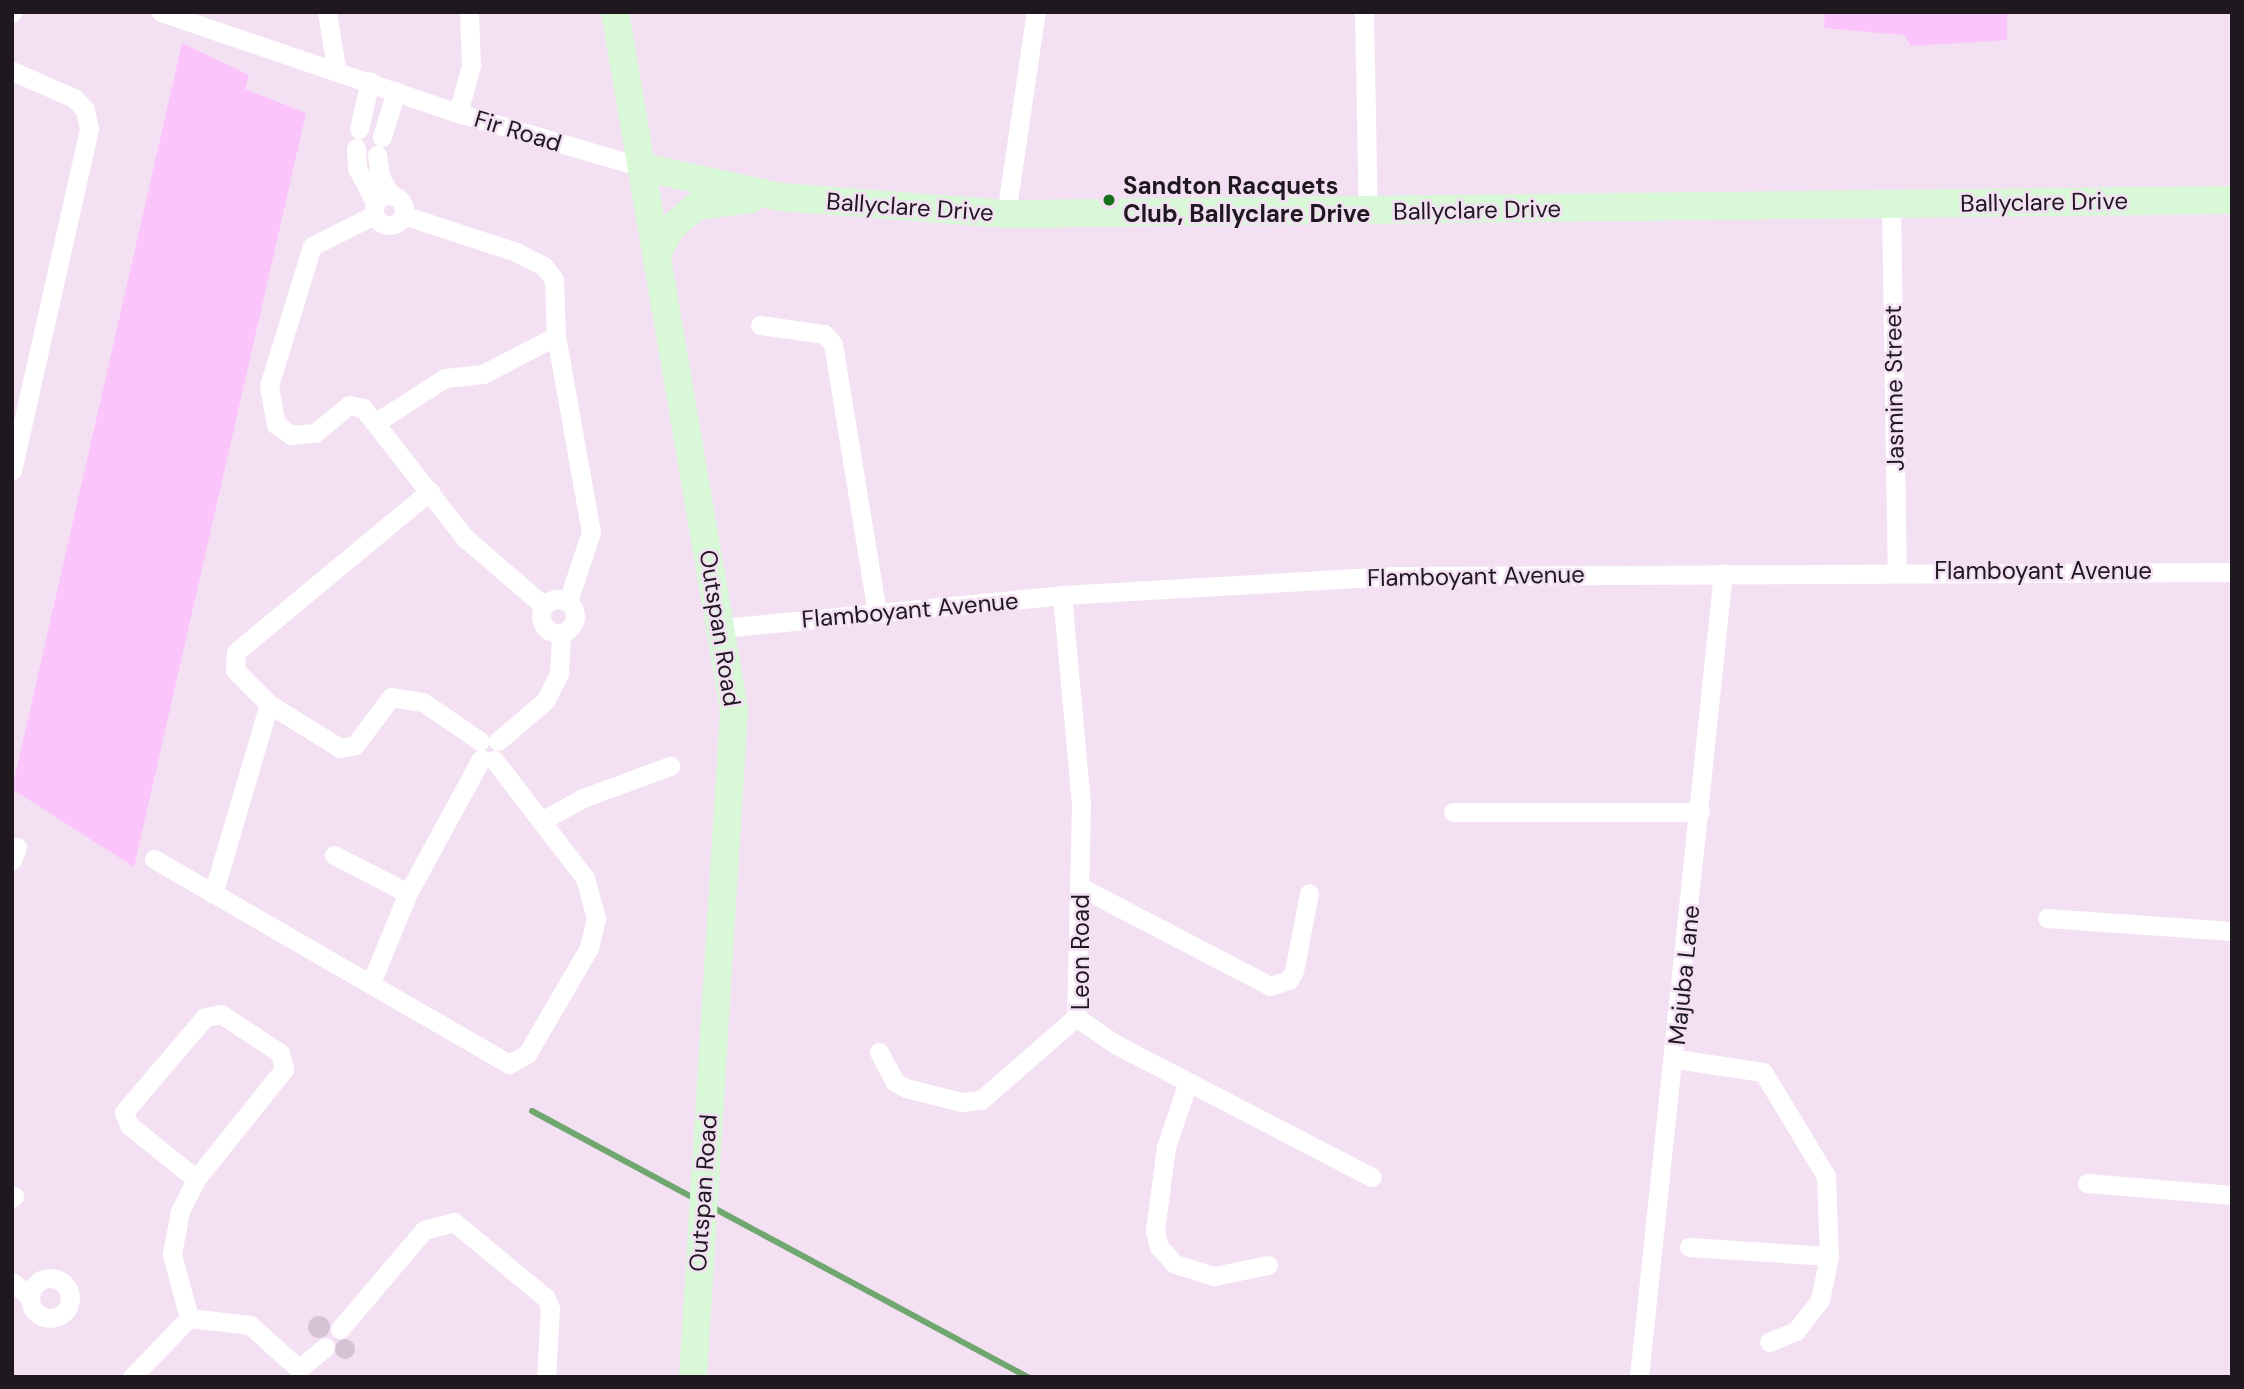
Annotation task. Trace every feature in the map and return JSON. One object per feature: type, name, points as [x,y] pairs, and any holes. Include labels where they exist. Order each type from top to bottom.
[{"type":"street","name":"Fir Road","points":[[161,12],[336,68],[458,113],[642,167]]},
{"type":"street","points":[[327,12],[336,68]]},
{"type":"street","points":[[458,113],[472,55],[468,12]]},
{"type":"street","name":"Outspan Road","points":[[615,12],[734,710],[694,1377]]},
{"type":"street","points":[[1006,214],[1036,12]]},
{"type":"street","points":[[1364,12],[1368,212]]},
{"type":"street","points":[[12,71],[74,98],[85,110],[89,129],[12,470]]},
{"type":"street","points":[[370,81],[358,139],[357,168],[381,204],[388,225],[403,215]]},
{"type":"street","points":[[381,204],[381,142],[396,91]]},
{"type":"street","name":"Ballyclare Drive","points":[[642,167],[781,197],[1006,214],[1368,212],[2232,200]]},
{"type":"street","points":[[657,254],[671,228],[696,206],[781,197]]},
{"type":"street","points":[[403,215],[401,202],[381,204],[312,246],[269,386],[276,424],[291,435],[315,433],[348,405],[363,408],[377,421],[484,558],[544,606]]},
{"type":"street","name":"Jasmine Street","points":[[1891,204],[1897,571]]},
{"type":"street","points":[[371,983],[408,893],[489,750],[545,701],[559,674],[561,633],[575,620],[568,601],[591,532],[556,336],[554,280],[544,266],[516,251],[403,215]]},
{"type":"street","points":[[760,324],[824,334],[833,344],[877,613]]},
{"type":"street","points":[[377,421],[445,378],[490,371],[556,336]]},
{"type":"street","points":[[154,859],[371,983],[501,1064],[527,1054],[589,948],[596,918],[585,878],[489,750],[423,702],[391,697],[355,745],[340,748],[269,704],[235,670],[236,652],[430,491]]},
{"type":"street","name":"Flamboyant Avenue","points":[[722,628],[1062,595],[1396,576],[1897,571],[2232,572]]},
{"type":"street","name":"Majuba Lane","points":[[1639,1377],[1676,1059],[1723,573]]},
{"type":"street","name":"Leon Road","points":[[1062,595],[1081,803],[1082,888],[1076,1017],[1188,1082],[1372,1177]]},
{"type":"street","points":[[544,606],[555,598],[568,601]]},
{"type":"street","points":[[544,606],[543,625],[561,633]]},
{"type":"street","points":[[213,894],[269,704]]},
{"type":"street","points":[[541,821],[583,798],[670,766]]},
{"type":"street","points":[[1453,812],[1700,812]]},
{"type":"street","points":[[334,855],[408,893]]},
{"type":"street","points":[[1082,888],[1270,986],[1289,981],[1294,971],[1309,893]]},
{"type":"street","points":[[2047,918],[2232,931]]},
{"type":"street","points":[[189,1318],[172,1254],[180,1211],[196,1179],[284,1069],[280,1054],[220,1014],[205,1017],[124,1112],[129,1125],[196,1179]]},
{"type":"street","points":[[879,1052],[895,1082],[906,1088],[961,1102],[981,1100],[1076,1017]]},
{"type":"street","points":[[1676,1059],[1751,1068],[1771,1080],[1826,1176],[1829,1256],[1818,1306],[1796,1331],[1769,1342]]},
{"type":"street","points":[[1188,1082],[1166,1147],[1155,1231],[1159,1247],[1175,1264],[1214,1276],[1268,1265]]},
{"type":"street","points":[[2087,1183],[2232,1195]]},
{"type":"street","points":[[340,1329],[424,1230],[454,1222],[546,1298],[550,1308],[546,1377]]},
{"type":"street","points":[[1689,1247],[1829,1256]]},
{"type":"street","points":[[12,1282],[29,1296]]},
{"type":"street","points":[[189,1318],[250,1325],[299,1369],[325,1347]]},
{"type":"street","points":[[132,1377],[189,1318]]},
{"type":"shaded area","points":[[1825,12],[2007,12],[2007,40],[1911,46],[1904,35],[1824,28]]},
{"type":"shaded area","points":[[182,43],[249,75],[245,89],[306,113],[134,867],[12,789]]},
{"type":"building","points":[[319,1316],[327,1319],[330,1327],[327,1335],[319,1338],[311,1335],[308,1327],[311,1319]]},
{"type":"building","points":[[341,1339],[349,1339],[355,1349],[349,1359],[341,1359],[335,1353],[335,1345]]},
{"type":"waterway","points":[[532,1111],[697,1200]]},
{"type":"waterway","points":[[710,1206],[1028,1377]]},
{"type":"place","name":"Sandton Racquets Club, Ballyclare Drive","points":[[1109,200]]}]
